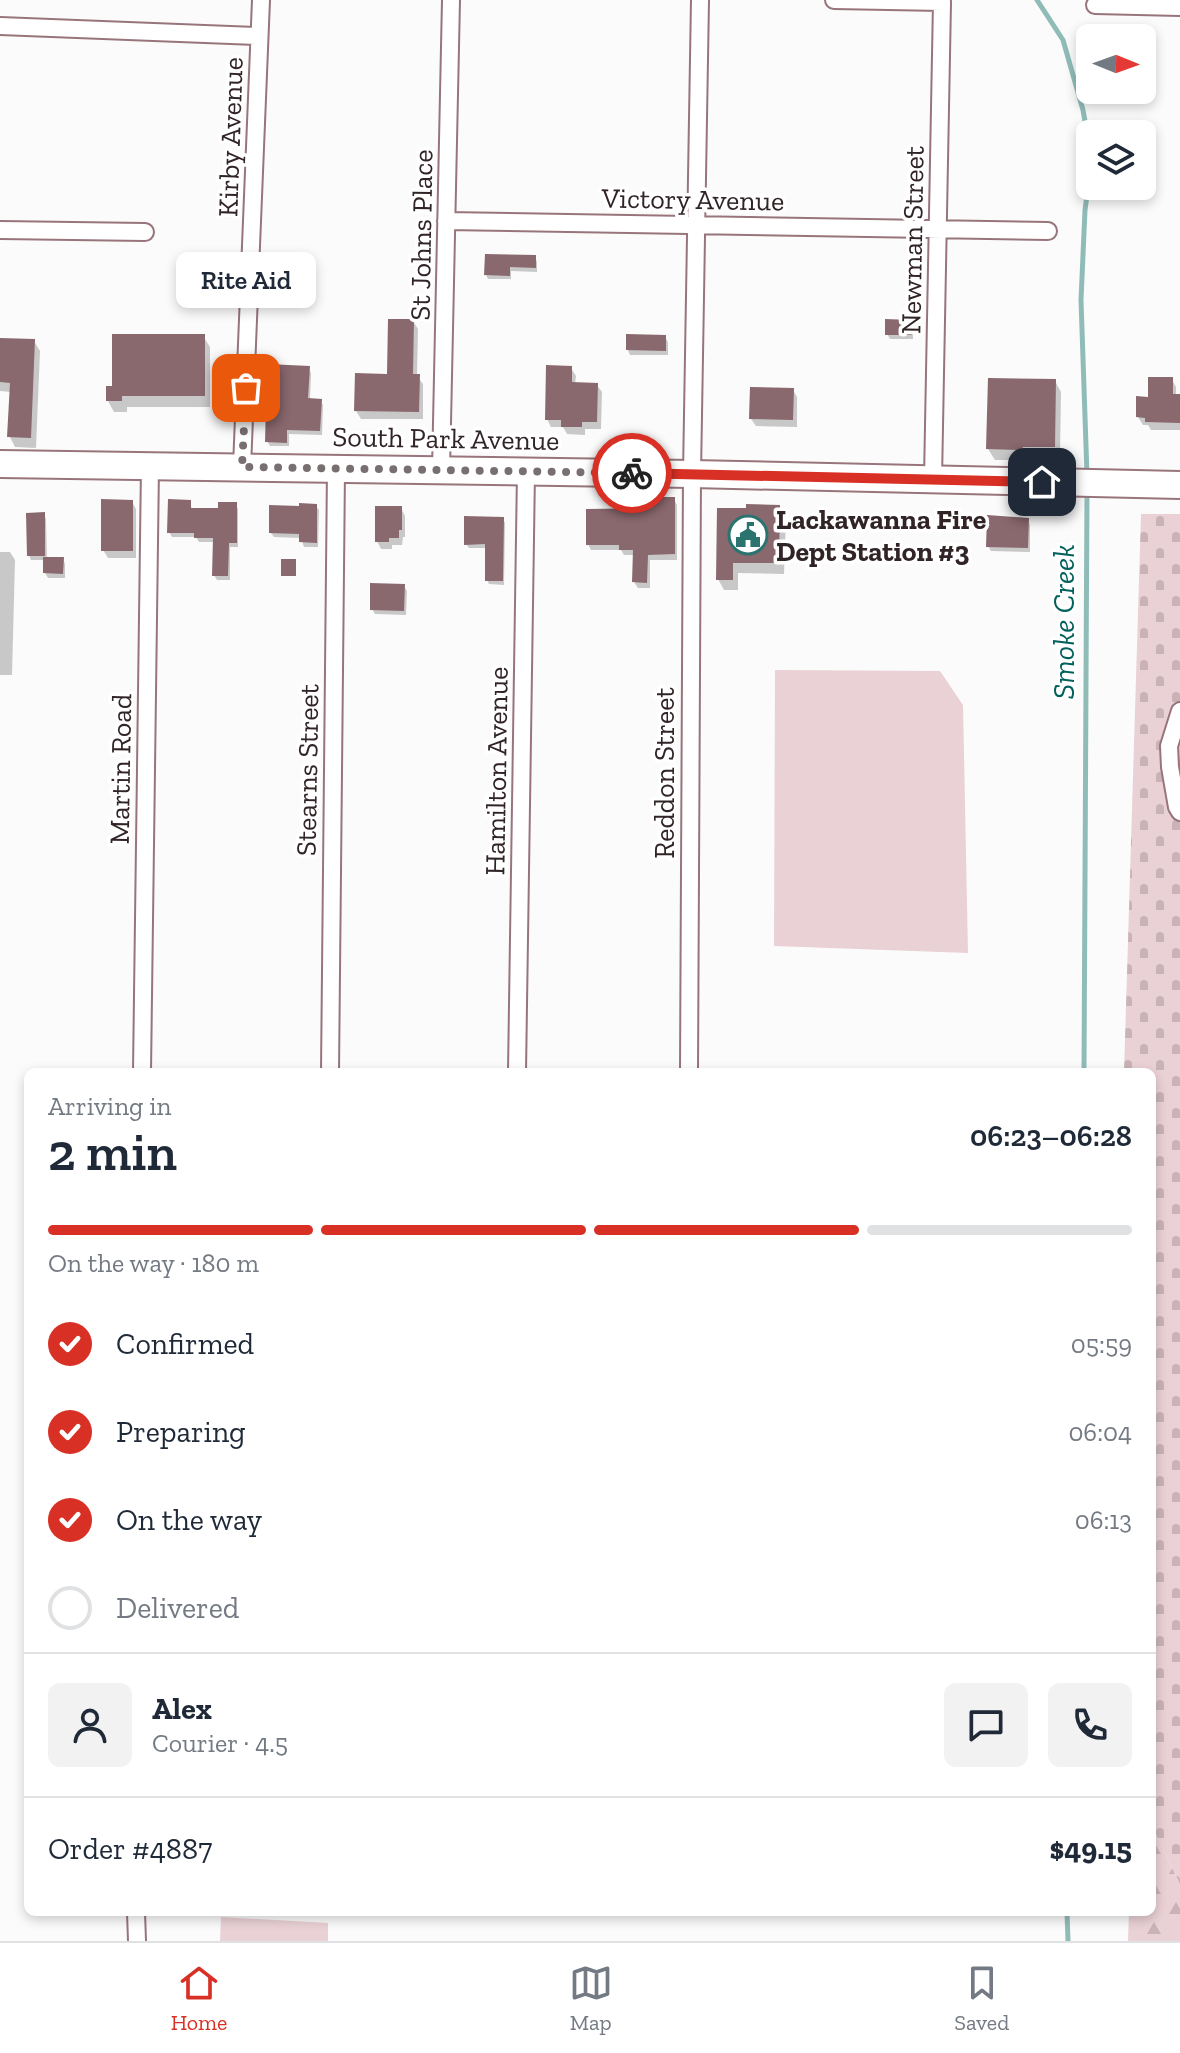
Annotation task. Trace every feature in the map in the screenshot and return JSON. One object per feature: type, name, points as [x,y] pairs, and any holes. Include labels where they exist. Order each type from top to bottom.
[{"type":"main road","name":"South Park Avenue","points":[[0,464],[1180,485]]},
{"type":"street","name":"Kirby Avenue","points":[[242,467],[261,0]]},
{"type":"street","name":"St Johns Place","points":[[441,470],[451,0]]},
{"type":"street","name":"Reddon Street","points":[[689,1068],[692,474],[700,0]]},
{"type":"street","name":"Newman Street","points":[[834,0],[942,2],[933,479]]},
{"type":"street","points":[[1095,5],[1180,7]]},
{"type":"street","points":[[0,26],[259,36]]},
{"type":"street","name":"Victory Avenue","points":[[446,221],[1048,231]]},
{"type":"street","points":[[0,230],[145,232]]},
{"type":"street","name":"Martin Road","points":[[142,1068],[150,466]]},
{"type":"street","name":"Stearns Street","points":[[330,1068],[336,469]]},
{"type":"street","name":"Hamilton Avenue","points":[[517,1068],[526,471]]},
{"type":"street","points":[[1180,711],[1169,746],[1170,767],[1180,812]]},
{"type":"street","points":[[136,1916],[137,1941]]},
{"type":"green space","points":[[1141,514],[1180,514],[1180,1884],[1156,1834],[1156,1068],[1124,1068]]},
{"type":"green space","points":[[775,670],[940,671],[963,705],[968,953],[774,946]]},
{"type":"green space","points":[[1156,1834],[1180,1884],[1180,1941],[1128,1941],[1129,1916],[1156,1916]]},
{"type":"green space","points":[[221,1917],[328,1923],[328,1941],[220,1941]]},
{"type":"building","points":[[485,254],[536,255],[536,268],[510,267],[510,276],[484,275]]},
{"type":"building","points":[[388,319],[414,319],[413,374],[420,374],[419,412],[354,411],[355,373],[387,374]]},
{"type":"building","points":[[885,319],[912,320],[912,335],[885,335]]},
{"type":"building","points":[[112,334],[205,334],[205,396],[122,396],[122,401],[106,401],[106,386],[112,386]]},
{"type":"building","points":[[626,334],[666,335],[666,351],[626,350]]},
{"type":"building","points":[[0,338],[35,339],[31,438],[7,437],[10,383],[0,382]]},
{"type":"building","points":[[267,364],[310,366],[308,398],[322,399],[320,431],[287,430],[287,443],[265,442]]},
{"type":"building","points":[[546,365],[572,366],[572,382],[598,383],[597,422],[582,422],[582,427],[561,427],[561,420],[545,420]]},
{"type":"building","points":[[1148,377],[1173,377],[1173,394],[1180,394],[1180,423],[1145,422],[1145,418],[1136,417],[1136,396],[1148,397]]},
{"type":"building","points":[[988,378],[1056,379],[1055,447],[986,449]]},
{"type":"building","points":[[750,387],[794,388],[793,420],[749,419]]},
{"type":"building","points":[[652,497],[675,497],[675,554],[648,555],[647,583],[632,582],[633,550],[619,550],[619,545],[586,545],[586,509],[652,508]]},
{"type":"building","points":[[101,499],[133,500],[133,551],[101,551]]},
{"type":"building","points":[[168,499],[191,500],[191,508],[218,508],[218,502],[237,502],[237,543],[229,543],[228,576],[212,576],[213,538],[194,538],[194,533],[167,533]]},
{"type":"building","points":[[299,503],[317,504],[317,543],[299,542],[299,534],[269,533],[269,505],[299,506]]},
{"type":"building","name":"Lackawanna Fire Dept Station #3","points":[[746,504],[780,505],[779,563],[733,563],[733,580],[716,580],[717,508],[746,508]]},
{"type":"building","points":[[375,506],[402,506],[399,538],[375,542]]},
{"type":"building","points":[[45,512],[45,556],[27,556],[26,513]]},
{"type":"building","points":[[987,515],[1029,518],[1028,548],[986,547]]},
{"type":"building","points":[[464,516],[504,517],[503,581],[485,581],[485,544],[464,545]]},
{"type":"building","points":[[43,557],[64,557],[63,574],[43,573]]},
{"type":"building","points":[[281,559],[296,559],[296,576],[281,576]]},
{"type":"building","points":[[370,583],[405,584],[404,611],[370,610]]},
{"type":"waterway","name":"Smoke Creek","points":[[1037,0],[1063,40],[1085,120]]},
{"type":"waterway","name":"Smoke Creek","points":[[1086,200],[1081,300],[1087,475]]},
{"type":"waterway","name":"Smoke Creek","points":[[1084,1068],[1087,489]]},
{"type":"waterway","name":"Smoke Creek","points":[[1067,1916],[1068,1941]]},
{"type":"way so far","points":[[246,388],[242,467],[632,473]]},
{"type":"place","name":"Rite Aid","points":[[246,388]]},
{"type":"place","name":"Lackawanna Fire Dept Station #3","points":[[748,535]]},
{"type":"route","points":[[632,473],[1042,482]]}]
